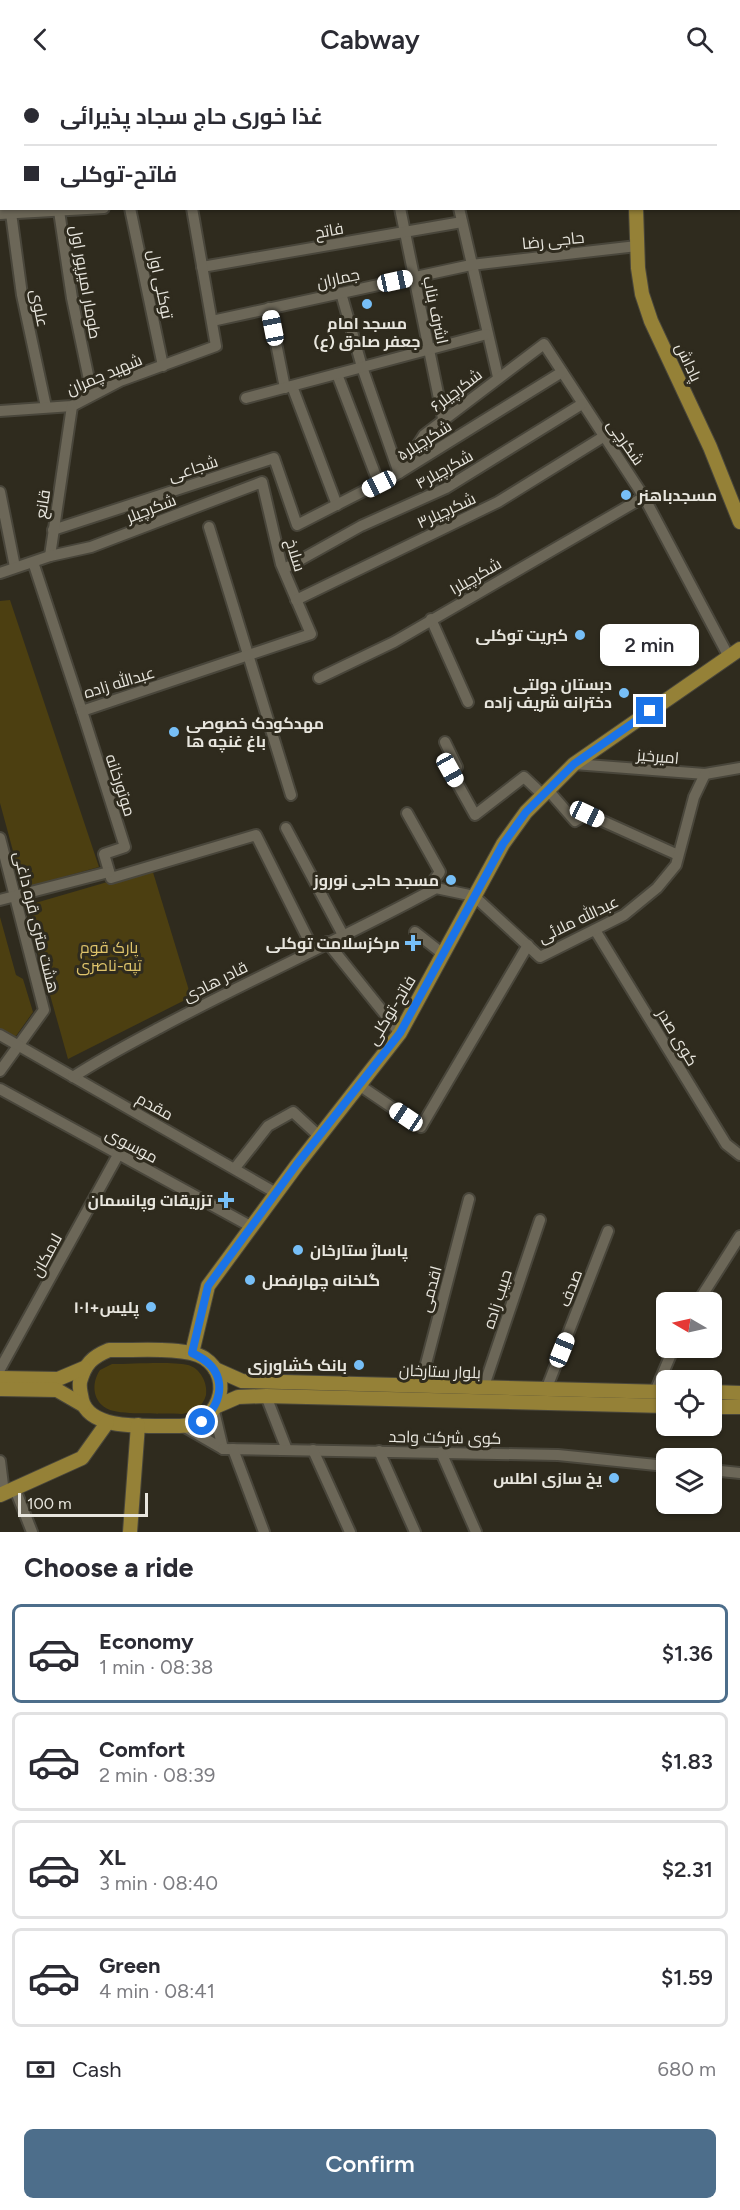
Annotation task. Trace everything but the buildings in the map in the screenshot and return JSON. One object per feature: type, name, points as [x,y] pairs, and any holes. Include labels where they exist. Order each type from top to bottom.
[{"type":"main road","name":"پاداش","points":[[636,210],[642,294],[651,321],[735,495],[740,522]]},
{"type":"main road","name":"فاتح-توکلی","points":[[192,1353],[208,1286],[250,1226],[400,1033],[503,844],[526,812],[574,764],[734,653]]},
{"type":"main road","points":[[0,1378],[58,1378],[84,1368],[95,1356],[109,1350],[192,1353]]},
{"type":"main road","name":"بلوار ستارخان","points":[[192,1353],[205,1359],[215,1369],[242,1382],[656,1392]]},
{"type":"main road","points":[[83,1405],[79,1386],[84,1368]]},
{"type":"main road","points":[[215,1369],[221,1390],[215,1409]]},
{"type":"main road","points":[[0,1389],[57,1390],[83,1405],[93,1416],[107,1423],[183,1426]]},
{"type":"main road","points":[[722,1392],[740,1393]]},
{"type":"main road","name":"بلوار ستارخان","points":[[183,1426],[202,1422],[215,1409],[238,1397],[656,1406]]},
{"type":"main road","points":[[722,1407],[740,1407]]},
{"type":"main road","points":[[7,1492],[82,1458],[107,1423]]},
{"type":"main road","points":[[130,1532],[138,1425]]},
{"type":"street","points":[[5,213],[52,210]]},
{"type":"street","name":"طومار امیرپور اول","points":[[52,210],[93,394]]},
{"type":"street","name":"توکلی اول","points":[[130,210],[163,366]]},
{"type":"street","points":[[192,210],[212,321]]},
{"type":"street","name":"اشرف بناب","points":[[400,210],[443,418]]},
{"type":"street","points":[[459,210],[498,377]]},
{"type":"street","name":"علوی","points":[[5,213],[46,407]]},
{"type":"street","name":"فاتح","points":[[202,267],[462,222]]},
{"type":"street","name":"حاجی رضا","points":[[471,265],[637,246]]},
{"type":"street","name":"جماران","points":[[212,321],[471,265]]},
{"type":"street","points":[[341,293],[362,367],[399,473]]},
{"type":"street","points":[[269,308],[289,387],[337,505]]},
{"type":"street","name":"شهید چمران","points":[[0,411],[72,406],[93,394],[216,346],[212,321]]},
{"type":"street","points":[[246,398],[487,334]]},
{"type":"street","name":"شکرچیلر۶","points":[[399,473],[424,435],[443,418],[544,344]]},
{"type":"street","name":"شکرچی","points":[[544,344],[603,437],[626,466],[734,653]]},
{"type":"street","name":"شکرچیلر۵","points":[[297,525],[399,473],[562,372]]},
{"type":"street","points":[[337,374],[379,484]]},
{"type":"street","name":"شکرچیلر۴","points":[[284,569],[361,526],[446,488],[582,404]]},
{"type":"street","name":"قانع","points":[[50,556],[72,406]]},
{"type":"street","name":"شکرچیلر۳","points":[[296,600],[498,502],[603,437]]},
{"type":"street","name":"شجاعی","points":[[53,530],[274,458],[297,525]]},
{"type":"street","name":"سلاخ","points":[[262,482],[284,569],[310,634]]},
{"type":"street","name":"شکرچیلر","points":[[50,556],[91,547],[262,482]]},
{"type":"street","points":[[0,492],[15,567]]},
{"type":"street","name":"شکرچیلر۱","points":[[319,678],[394,642],[430,619],[644,497]]},
{"type":"street","points":[[209,527],[291,795]]},
{"type":"street","points":[[0,573],[50,556]]},
{"type":"street","name":"عبدالله زاده","points":[[33,562],[82,711],[310,634]]},
{"type":"street","points":[[430,619],[468,702]]},
{"type":"street","name":"موتورخانه","points":[[82,711],[125,847],[104,854],[109,872]]},
{"type":"street","points":[[445,742],[457,767],[450,770],[475,815],[524,777],[545,792],[575,821],[587,814],[678,855]]},
{"type":"street","name":"امیرخیز","points":[[574,764],[705,774],[740,768]]},
{"type":"street","name":"عبدالله ملائی","points":[[474,896],[540,957],[624,915],[657,888],[676,865],[694,797],[705,774]]},
{"type":"street","points":[[407,813],[440,872],[431,884],[436,888],[474,896]]},
{"type":"street","points":[[286,828],[343,935]]},
{"type":"street","points":[[0,900],[15,894],[109,872],[111,878],[256,835],[313,949]]},
{"type":"street","name":"هشت متری قره داغی","points":[[0,838],[44,1010],[0,1071]]},
{"type":"street","name":"قادر هادی","points":[[73,1077],[108,1054],[436,888]]},
{"type":"street","name":"کوی صدر","points":[[595,930],[726,1144],[740,1155]]},
{"type":"street","points":[[415,932],[443,954]]},
{"type":"street","points":[[327,942],[400,1033]]},
{"type":"street","points":[[359,1085],[422,1127],[528,945]]},
{"type":"street","name":"مقدم","points":[[0,1035],[276,1193]]},
{"type":"street","name":"موسوی","points":[[0,1089],[250,1226]]},
{"type":"street","points":[[235,1168],[268,1126],[293,1112],[320,1136]]},
{"type":"street","name":"لامکان","points":[[0,1369],[118,1155]]},
{"type":"street","name":"اقدمی","points":[[420,1387],[469,1199]]},
{"type":"street","name":"حبیب زاده","points":[[483,1389],[540,1220]]},
{"type":"street","name":"صدف","points":[[546,1390],[608,1231]]},
{"type":"street","points":[[704,1292],[740,1236]]},
{"type":"street","points":[[266,1396],[287,1450]]},
{"type":"street","points":[[215,1409],[228,1449],[264,1532]]},
{"type":"street","points":[[183,1426],[228,1449]]},
{"type":"street","name":"کوی شرکت واحد","points":[[228,1449],[558,1455],[656,1465]]},
{"type":"street","points":[[313,1450],[350,1532]]},
{"type":"street","points":[[379,1451],[415,1532]]},
{"type":"street","points":[[441,1452],[476,1532]]},
{"type":"street","points":[[0,1461],[7,1492],[32,1532]]},
{"type":"street","points":[[722,1471],[740,1473]]},
{"type":"green space","points":[[10,600],[99,867],[23,888],[0,803],[0,601]]},
{"type":"green space","name":"پارک قوم تپه-ناصری","points":[[152,869],[191,997],[68,1059],[25,906]]},
{"type":"green space","points":[[0,917],[16,975],[23,979],[33,1012],[16,1036],[19,1046],[0,1034]]},
{"type":"green space","points":[[112,1364],[188,1365],[196,1369],[202,1377],[206,1386],[205,1399],[197,1408],[182,1414],[110,1410],[100,1403],[94,1387],[100,1370]]},
{"type":"place","name":"مسجد امام جعفر صادق (ع)","points":[[367,304]]},
{"type":"place","name":"مسجدباهنر","points":[[626,495]]},
{"type":"place","name":"کبریت توکلی","points":[[580,635]]},
{"type":"place","name":"دبستان دولتی دخترانه شریف زاده","points":[[624,693]]},
{"type":"place","name":"مهدکودک خصوصی باغ غنچه ها","points":[[174,732]]},
{"type":"place","name":"مسجد حاجی نوروز","points":[[451,880]]},
{"type":"place","name":"مرکزسلامت توکلی","points":[[413,943]]},
{"type":"place","name":"تزریقات وپانسمان","points":[[226,1200]]},
{"type":"place","name":"پاساژ ستارخان","points":[[298,1250]]},
{"type":"place","name":"گلخانه چهارفصل","points":[[250,1280]]},
{"type":"place","name":"پلیس+۱۰۱","points":[[151,1307]]},
{"type":"place","name":"بانک کشاورزی","points":[[359,1365]]},
{"type":"place","name":"یخ سازی اطلس","points":[[614,1478]]},
{"type":"route","points":[[202,1422],[214,1411],[221,1390],[215,1369],[205,1359],[192,1353],[208,1286],[297,1164],[400,1033],[503,844],[526,812],[574,764],[650,711]]}]
